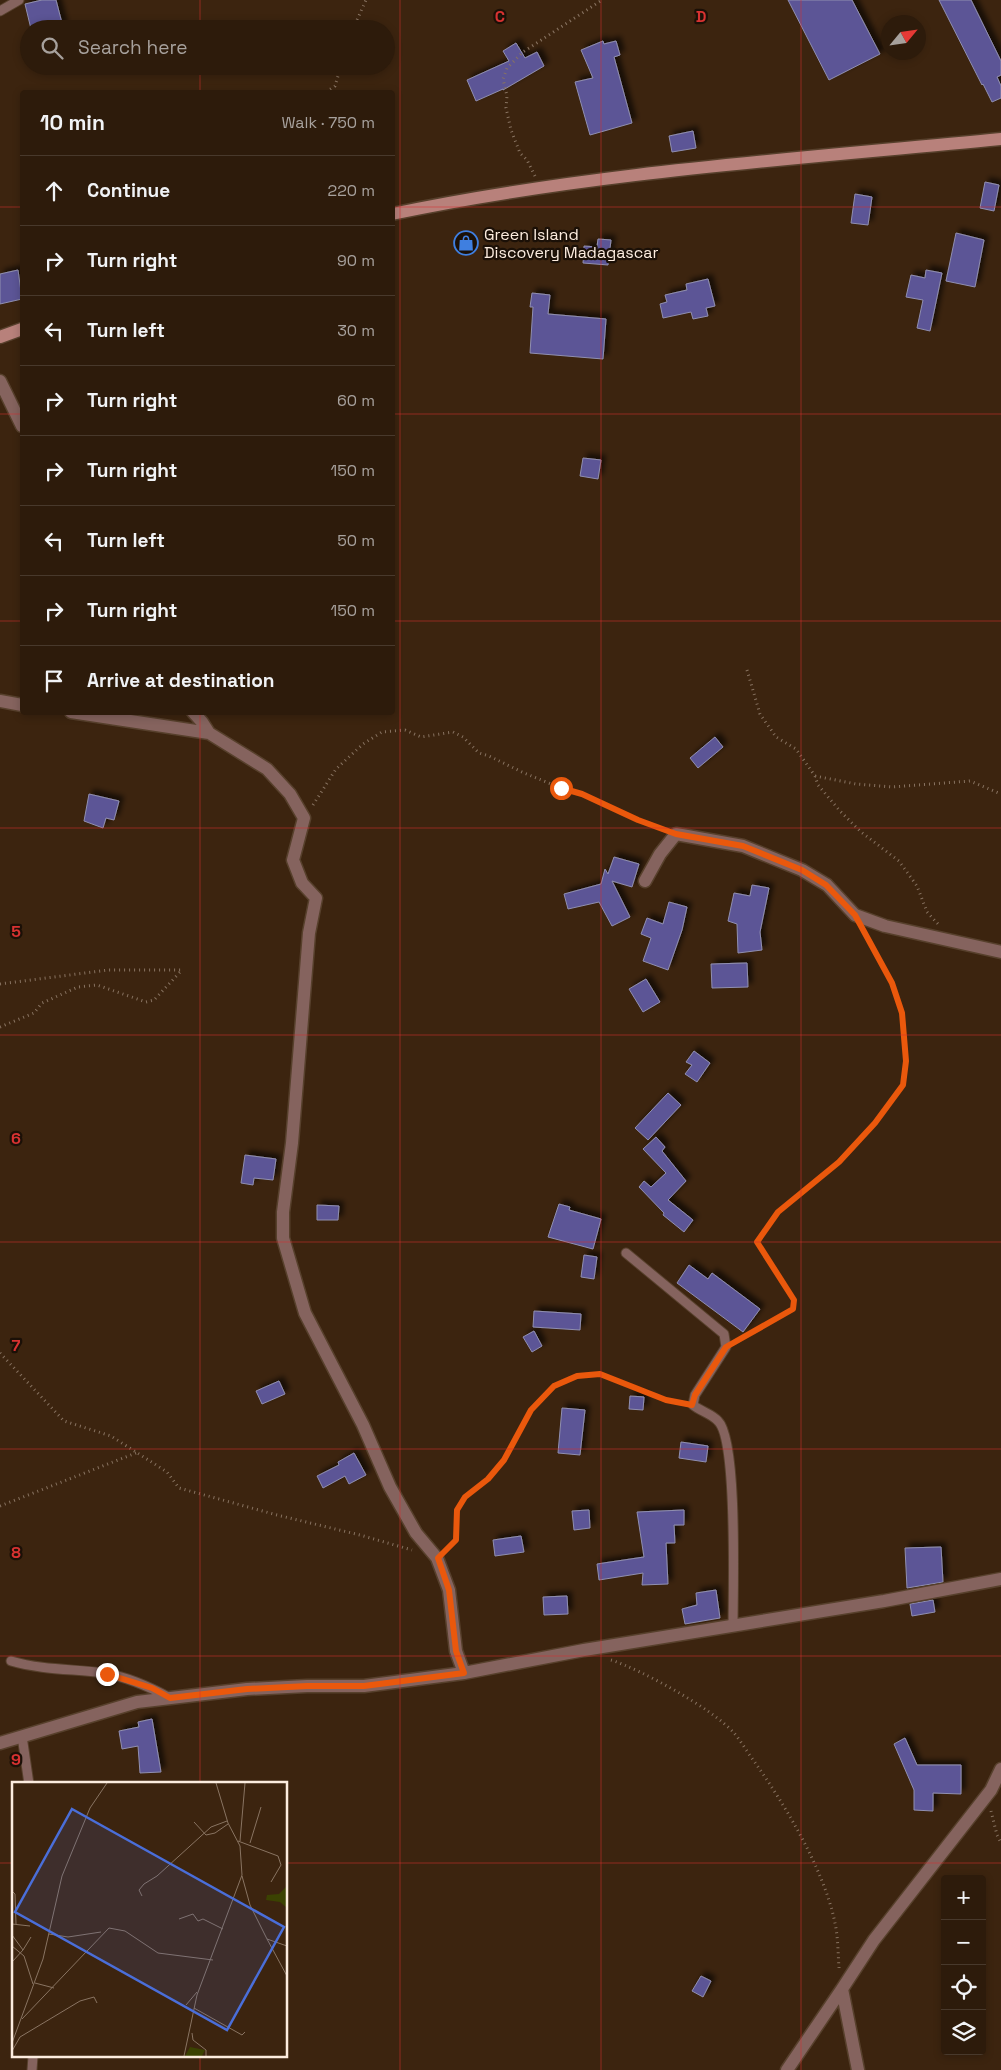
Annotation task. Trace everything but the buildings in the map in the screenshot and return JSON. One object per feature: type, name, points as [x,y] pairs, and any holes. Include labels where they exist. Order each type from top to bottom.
[{"type":"main road","points":[[395,213],[534,188],[1001,139]]},
{"type":"main road","points":[[0,337],[20,330]]},
{"type":"street","points":[[0,381],[20,422]]},
{"type":"street","points":[[0,701],[20,705]]},
{"type":"street","points":[[91,715],[209,733],[267,768],[290,794],[304,818],[293,860],[302,884],[316,898],[309,933],[292,1143],[283,1212],[283,1238],[305,1313],[363,1425],[390,1487],[416,1533],[438,1558],[449,1590],[456,1651],[464,1673]]},
{"type":"street","points":[[196,715],[209,733]]},
{"type":"street","points":[[645,881],[660,854],[676,834],[743,846],[802,870],[826,885],[855,915],[885,926],[1001,952]]},
{"type":"street","points":[[0,1743],[137,1702],[247,1689],[364,1686],[464,1673],[584,1650],[884,1601],[1001,1579]]},
{"type":"street","points":[[787,2070],[874,1940],[991,1790],[1001,1770]]},
{"type":"street","points":[[842,1989],[858,2070]]},
{"type":"lane","points":[[0,11],[19,0]]},
{"type":"lane","points":[[626,1253],[724,1334],[726,1347],[695,1395],[692,1405],[719,1421],[726,1435],[730,1457],[732,1502],[733,1626]]},
{"type":"lane","points":[[11,1661],[38,1668],[107,1674],[152,1688],[170,1698]]},
{"type":"lane","points":[[22,1736],[29,1782]]},
{"type":"path","points":[[357,20],[366,0]]},
{"type":"path","points":[[534,188],[533,171],[520,153],[511,130],[506,108],[507,96],[503,78],[507,68],[523,52],[602,0]]},
{"type":"path","points":[[329,90],[335,86],[338,75]]},
{"type":"path","points":[[747,670],[760,714],[776,737],[796,749],[815,776],[818,785],[860,832],[899,861],[917,886],[926,912],[941,928]]},
{"type":"path","points":[[304,818],[336,769],[363,744],[382,732],[405,730],[421,737],[453,732],[463,737],[479,753],[505,762],[524,773],[591,798],[638,820],[676,834]]},
{"type":"path","points":[[815,776],[856,784],[892,787],[970,781],[1001,794]]},
{"type":"path","points":[[726,1347],[793,1309],[794,1300],[757,1242],[778,1212],[839,1162],[875,1123],[903,1085],[906,1061],[902,1013],[892,983],[855,915]]},
{"type":"path","points":[[0,984],[108,970],[182,970],[154,1000],[146,1002],[97,985],[78,987],[42,1003],[34,1012],[0,1027]]},
{"type":"path","points":[[0,1353],[64,1421],[111,1436],[167,1472],[179,1488],[276,1515],[360,1535],[438,1558],[456,1540],[457,1510],[465,1497],[488,1479],[504,1460],[531,1410],[554,1386],[577,1376],[600,1374],[666,1400],[692,1405]]},
{"type":"path","points":[[0,1506],[136,1452]]},
{"type":"path","points":[[608,1659],[624,1664],[718,1719],[734,1733],[774,1790],[798,1832],[825,1892],[835,1923],[842,1989]]},
{"type":"path","points":[[991,1790],[991,1817],[1001,1843]]},
{"type":"place","name":"Green Island Discovery Madagascar","points":[[466,243]]},
{"type":"route","points":[[107,1674],[152,1688],[170,1698],[247,1689],[364,1686],[464,1673],[456,1651],[449,1590],[438,1558],[456,1540],[457,1510],[465,1497],[488,1479],[504,1460],[531,1410],[554,1386],[577,1376],[600,1374],[666,1400],[692,1405],[695,1395],[726,1347],[793,1309],[794,1300],[757,1242],[778,1212],[839,1162],[875,1123],[903,1085],[906,1061],[902,1013],[892,983],[855,915],[840,902],[826,885],[802,870],[743,846],[676,834],[638,820],[582,794],[561,788]]}]
